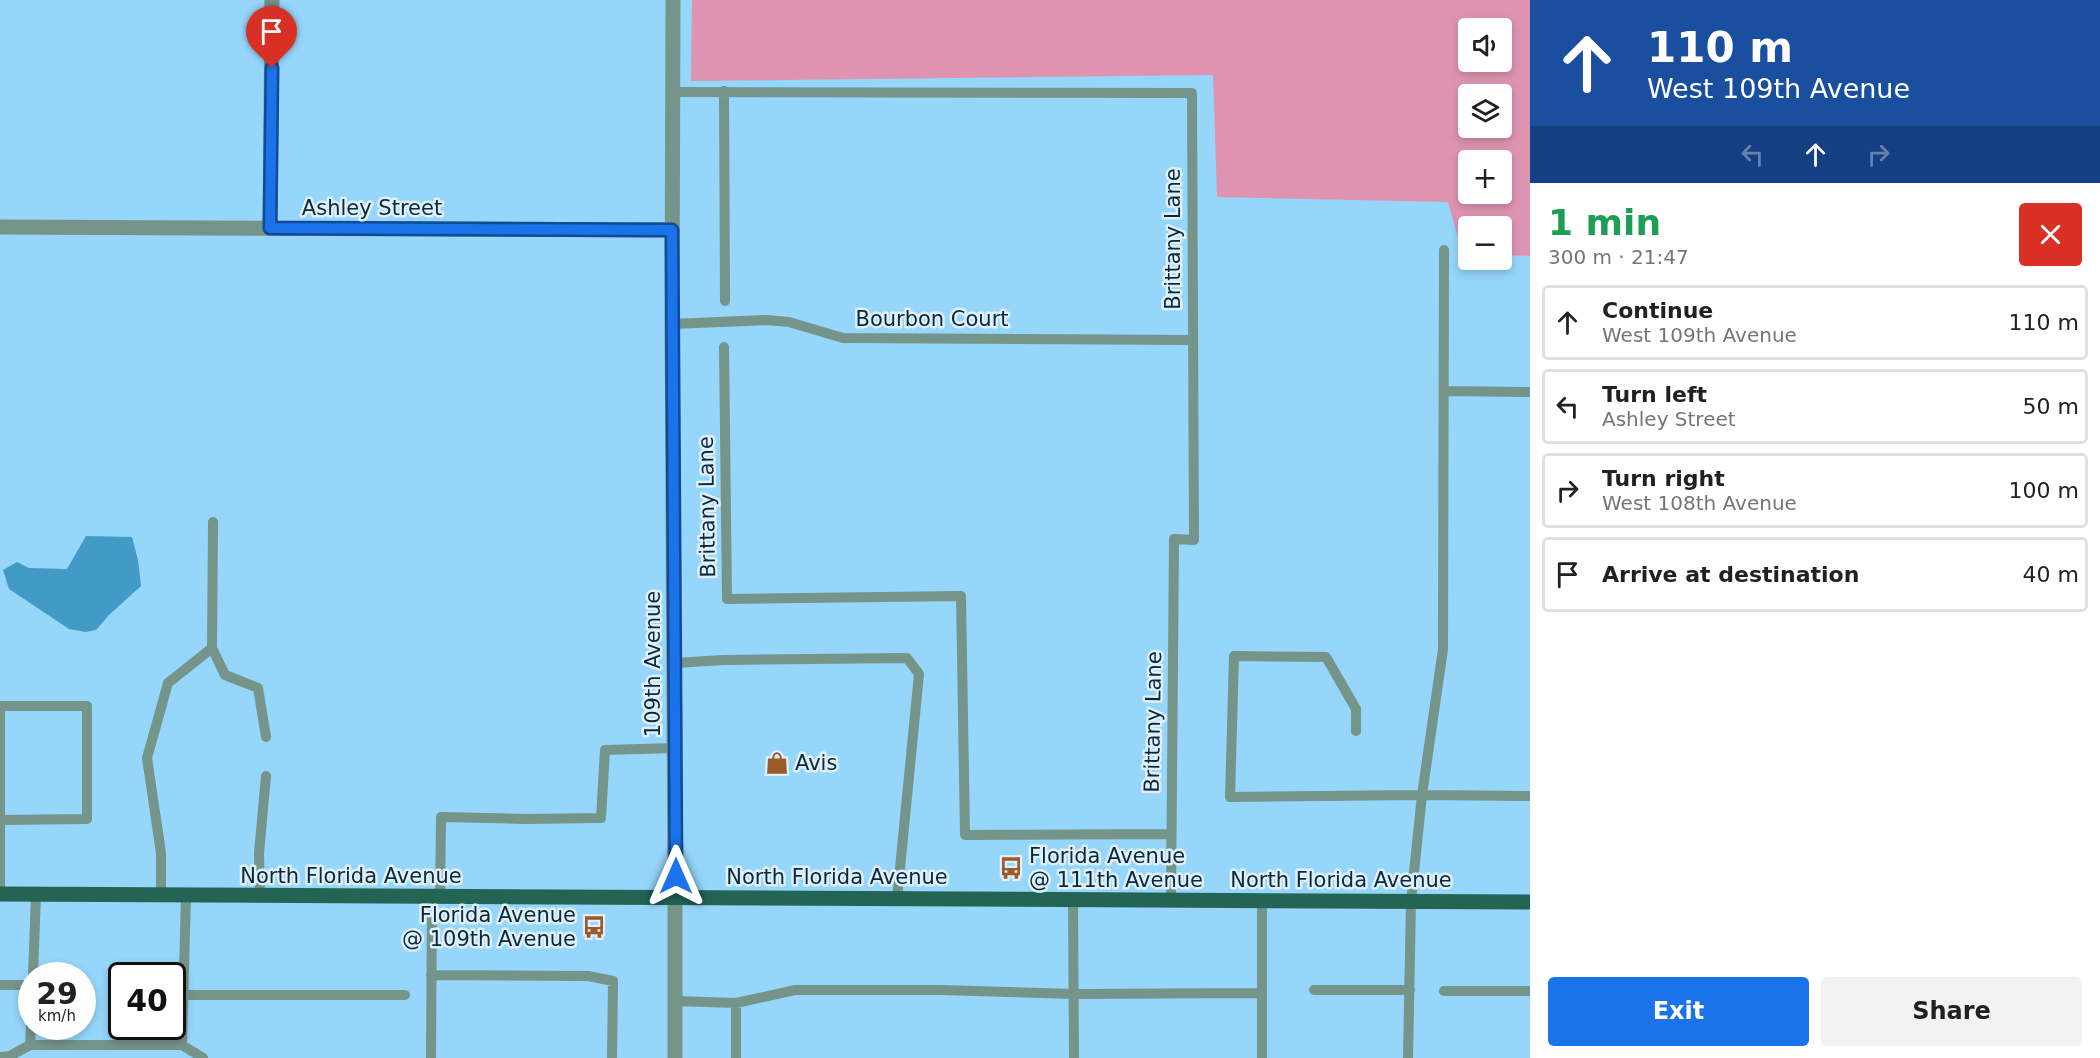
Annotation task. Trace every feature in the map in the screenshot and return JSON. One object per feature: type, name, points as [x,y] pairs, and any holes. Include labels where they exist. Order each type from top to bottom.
[{"type":"main road","name":"North Florida Avenue","points":[[0,894],[1530,902]]},
{"type":"street","points":[[270,228],[272,0]]},
{"type":"street","name":"109th Avenue","points":[[673,0],[675,1058]]},
{"type":"street","name":"Ashley Street","points":[[0,227],[672,230]]},
{"type":"lane","points":[[724,91],[725,301]]},
{"type":"lane","name":"Brittany Lane","points":[[673,92],[1192,93],[1194,540],[1174,539],[1171,900]]},
{"type":"lane","points":[[1408,1058],[1411,901],[1422,795],[1443,649],[1444,250]]},
{"type":"lane","name":"Bourbon Court","points":[[672,324],[767,320],[789,322],[843,338],[1193,340]]},
{"type":"lane","name":"Brittany Lane","points":[[724,347],[727,599],[961,596],[965,835],[1171,834]]},
{"type":"lane","points":[[1444,391],[1530,392]]},
{"type":"lane","points":[[213,522],[212,648],[225,675],[258,688],[266,737]]},
{"type":"lane","points":[[161,896],[161,853],[147,758],[168,682],[212,648]]},
{"type":"lane","points":[[1356,731],[1356,709],[1326,657],[1234,656],[1230,798],[1530,796]]},
{"type":"lane","points":[[675,663],[723,660],[907,658],[920,674],[897,899]]},
{"type":"lane","points":[[0,894],[0,706],[87,706],[87,819],[1,820]]},
{"type":"lane","points":[[430,1058],[431,975],[441,817],[601,818],[605,750],[675,748]]},
{"type":"lane","points":[[260,897],[259,853],[266,776]]},
{"type":"lane","points":[[33,962],[36,895]]},
{"type":"lane","points":[[185,962],[186,896]]},
{"type":"lane","points":[[1073,899],[1074,1058]]},
{"type":"lane","points":[[1262,901],[1262,1058]]},
{"type":"lane","points":[[431,975],[588,976],[613,981],[612,1058]]},
{"type":"lane","points":[[0,985],[18,985]]},
{"type":"lane","points":[[675,1001],[736,1003],[795,990],[942,990],[1074,994],[1262,993]]},
{"type":"lane","points":[[1314,990],[1410,990]]},
{"type":"lane","points":[[1444,991],[1530,991]]},
{"type":"lane","points":[[186,995],[405,995]]},
{"type":"lane","points":[[736,1003],[736,1058]]},
{"type":"lane","points":[[30,1040],[30,1045]]},
{"type":"lane","points":[[182,1040],[182,1045]]},
{"type":"lane","points":[[0,1057],[10,1056],[30,1045],[182,1045],[203,1058]]},
{"type":"shaded area","points":[[692,0],[1530,0],[1530,256],[1512,255],[1512,216],[1458,216],[1458,237],[1448,202],[1217,197],[1213,75],[691,81]]},
{"type":"water","points":[[86,536],[132,537],[141,586],[96,630],[86,632],[69,629],[9,589],[3,570],[17,562],[29,568],[67,569]]},
{"type":"place","name":"Avis","points":[[777,763]]},
{"type":"place","name":"Florida Avenue @ 111th Avenue","points":[[1011,868]]},
{"type":"place","name":"Florida Avenue @ 109th Avenue","points":[[594,927]]},
{"type":"route","points":[[272,68],[270,228],[672,230],[676,876]]}]
